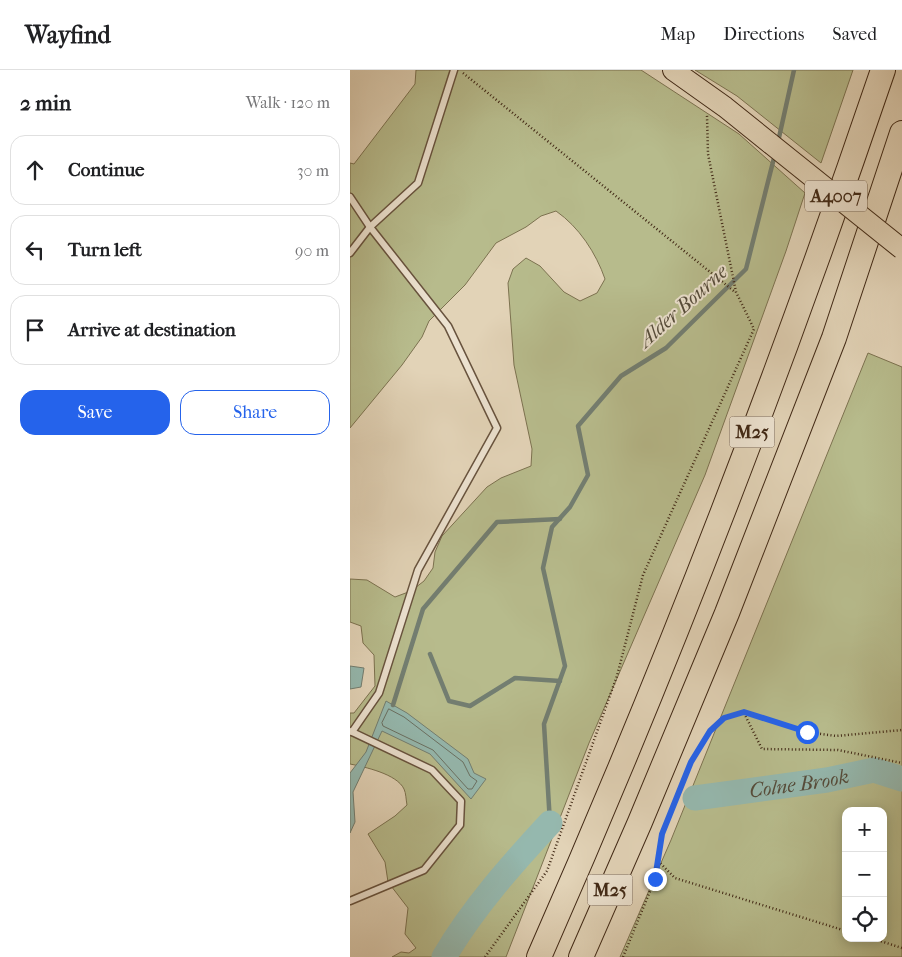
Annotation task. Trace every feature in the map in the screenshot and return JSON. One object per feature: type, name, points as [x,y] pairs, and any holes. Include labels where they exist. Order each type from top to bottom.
[{"type":"highway","name":"M25","points":[[539,957],[612,790],[690,596],[837,206],[883,70]]},
{"type":"highway","name":"M25","points":[[581,957],[640,822],[726,613],[834,338],[902,133]]},
{"type":"main road","name":"A4007","points":[[673,70],[771,144],[902,249]]},
{"type":"lane","points":[[350,253],[370,227],[418,183],[454,70]]},
{"type":"lane","points":[[350,197],[370,227],[448,326],[497,428],[418,570],[379,693],[351,732],[432,770],[461,801],[460,825],[424,870],[350,901]]},
{"type":"path","points":[[460,70],[736,292]]},
{"type":"path","points":[[485,957],[547,871],[617,676],[643,575],[754,329],[736,292],[708,154],[706,94]]},
{"type":"path","points":[[623,957],[655,879],[662,834],[691,762],[710,731],[724,718],[744,712],[807,732],[836,736],[902,730]]},
{"type":"path","points":[[744,712],[762,749],[838,750],[902,763]]},
{"type":"path","points":[[658,861],[675,878],[842,929]]},
{"type":"path","points":[[883,942],[902,948]]},
{"type":"green space","points":[[416,70],[641,70],[739,134],[805,193],[705,475],[589,743],[506,957],[392,957],[401,952],[409,953],[416,948],[405,934],[408,908],[388,882],[385,862],[368,834],[395,816],[407,805],[406,795],[400,784],[388,775],[350,764],[350,713],[354,713],[375,686],[374,655],[363,643],[361,626],[350,622],[350,579],[367,580],[395,597],[411,591],[424,581],[433,568],[435,552],[442,536],[487,487],[501,478],[531,466],[532,449],[514,365],[508,283],[513,269],[526,258],[540,266],[564,292],[580,301],[597,293],[605,279],[592,250],[564,217],[556,211],[541,216],[526,227],[496,243],[465,285],[429,321],[422,337],[402,365],[350,428],[350,163],[354,164],[415,84]]},
{"type":"green space","points":[[695,70],[853,70],[821,163],[737,96]]},
{"type":"green space","points":[[868,353],[902,367],[902,957],[620,957],[671,840]]},
{"type":"water","points":[[350,666],[364,668],[361,687],[350,689]]},
{"type":"water","points":[[386,701],[407,713],[468,759],[474,773],[486,779],[471,799],[430,754],[382,731],[353,792],[355,822],[350,833],[350,773],[366,752]]},
{"type":"waterway","name":"Alder Bourne","points":[[778,142],[794,70]]},
{"type":"waterway","name":"Alder Bourne","points":[[550,823],[544,724],[565,666],[543,568],[552,527],[570,507],[588,475],[578,426],[621,376],[666,348],[746,269],[775,154]]},
{"type":"waterway","points":[[393,705],[423,609],[497,522],[560,519]]},
{"type":"waterway","points":[[430,654],[449,701],[470,706],[515,678],[560,681]]},
{"type":"waterway","name":"Colne Brook","points":[[695,798],[827,780],[874,770],[902,779]]},
{"type":"waterway","name":"Colne Brook","points":[[444,957],[467,921],[493,887],[550,823]]},
{"type":"route","points":[[655,879],[662,834],[691,762],[710,731],[724,718],[744,712],[807,732]]}]
